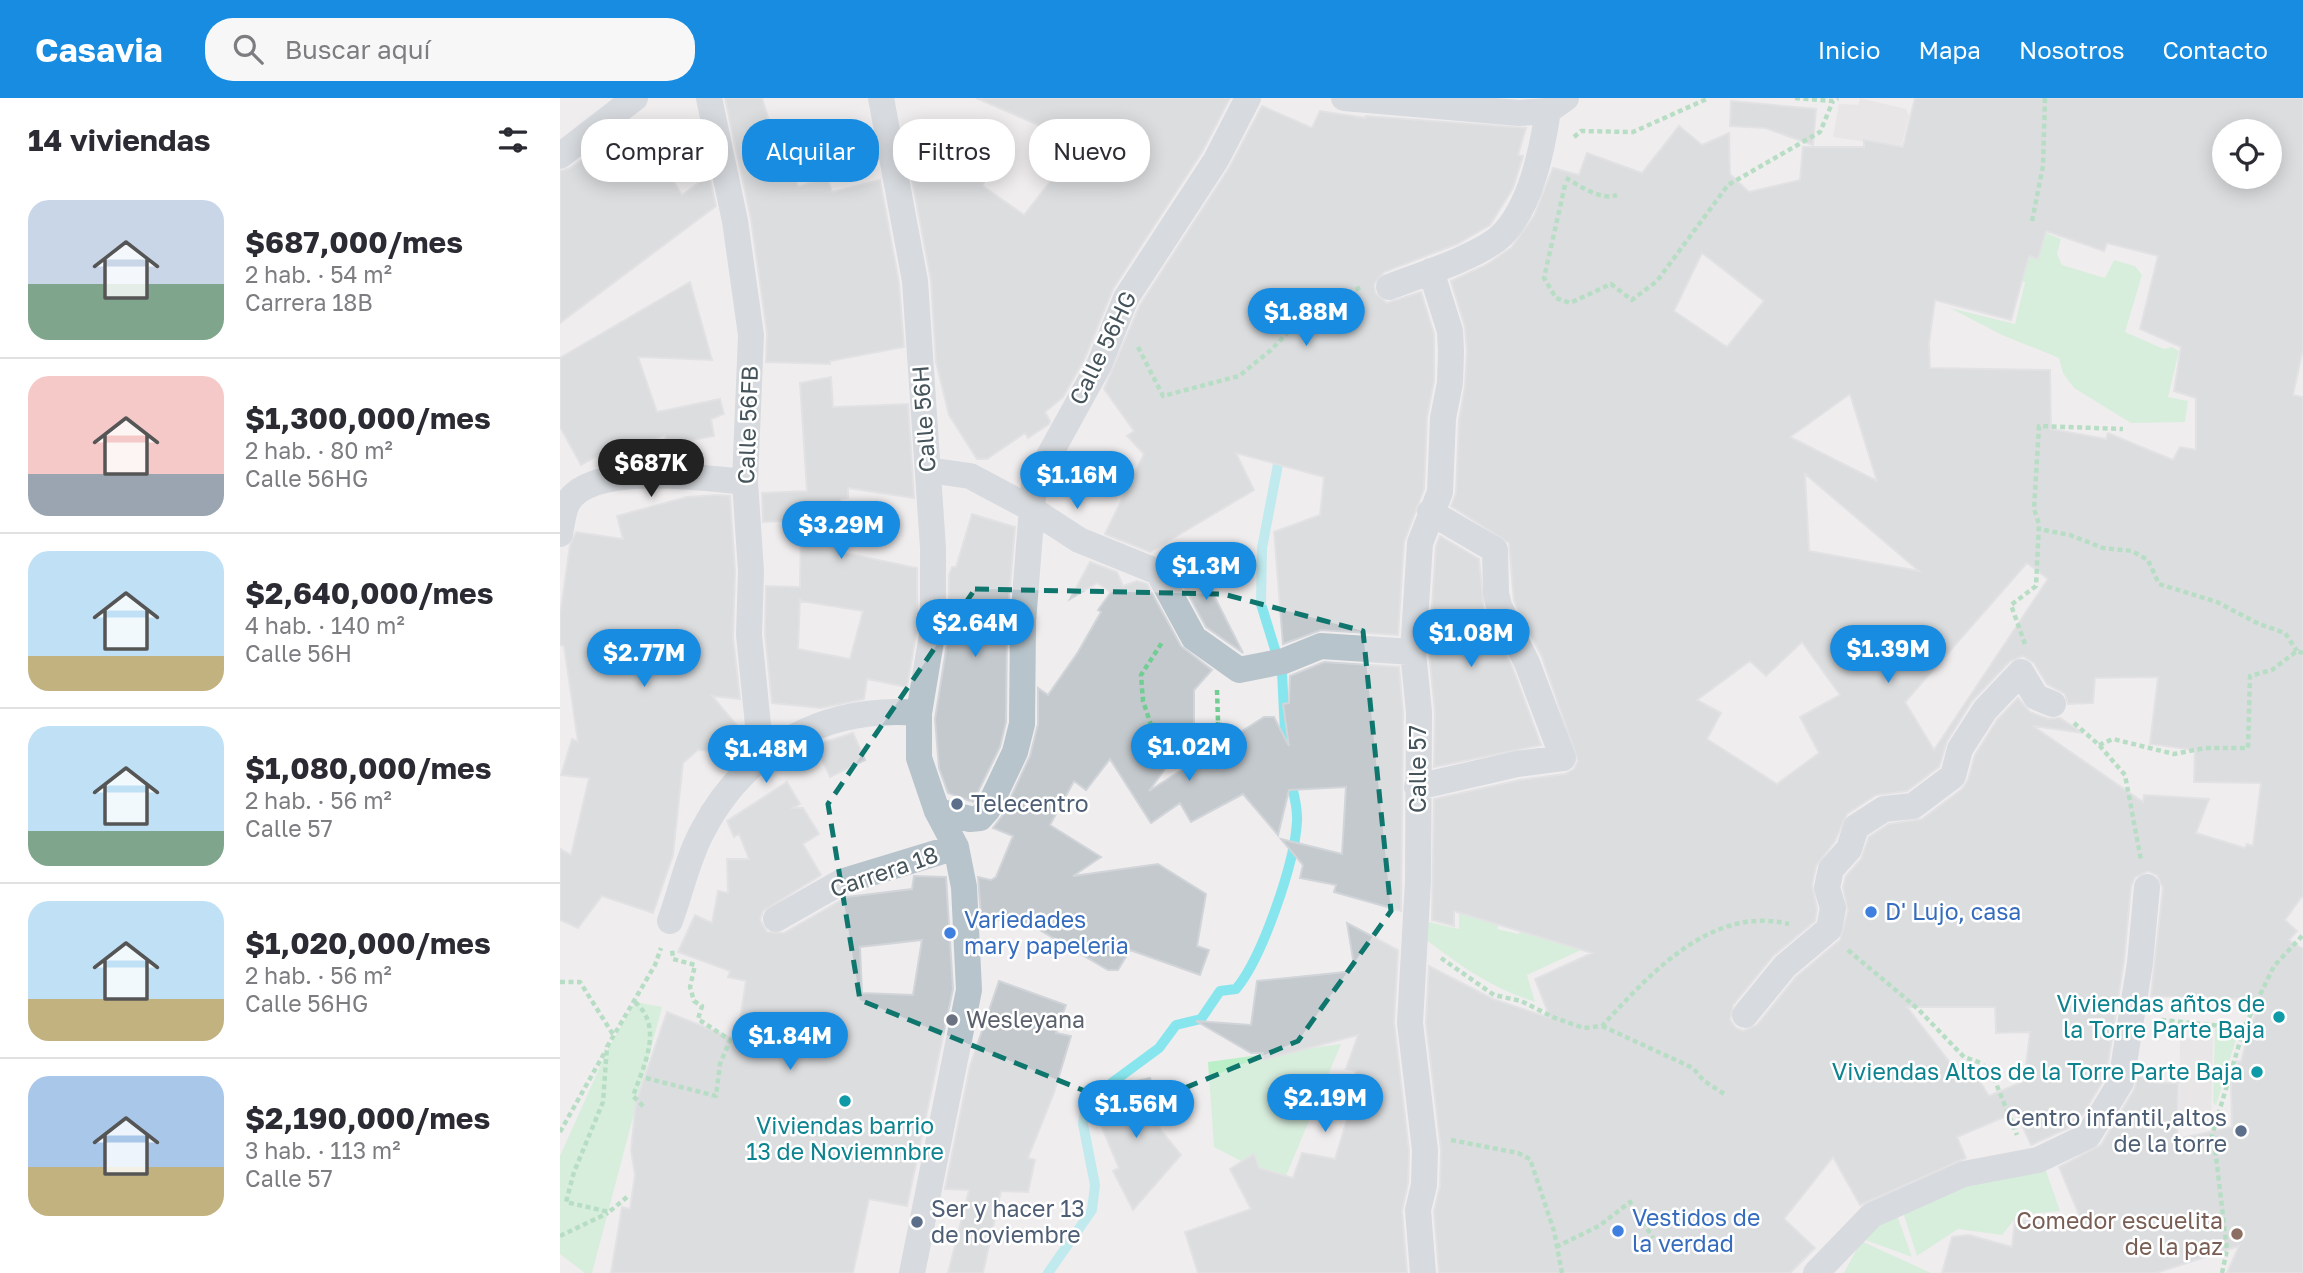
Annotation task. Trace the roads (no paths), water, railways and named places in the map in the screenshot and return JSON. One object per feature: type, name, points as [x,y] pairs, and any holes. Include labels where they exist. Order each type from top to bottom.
[{"type":"street","points":[[560,156],[635,98]]},
{"type":"street","name":"Calle 56FB","points":[[709,98],[735,221],[751,335],[745,482],[751,571],[749,635],[761,755]]},
{"type":"street","name":"Calle 56H","points":[[881,98],[915,281],[933,548],[933,628],[919,713],[919,758],[937,811],[956,847],[964,887],[969,990],[912,1273]]},
{"type":"street","name":"Calle 56HG","points":[[937,811],[970,819],[980,818],[988,809],[1015,752],[1022,724],[1030,508],[1039,469],[1093,376],[1126,298],[1216,160],[1248,98]]},
{"type":"street","points":[[1344,98],[1385,99],[1519,113],[1557,105],[1537,168],[1514,218],[1502,235],[1487,246],[1389,287]]},
{"type":"street","name":"Calle 57","points":[[1423,1273],[1418,1210],[1424,1185],[1425,1150],[1410,1023],[1416,938],[1419,712],[1413,652],[1420,543],[1440,492],[1443,418],[1450,383],[1451,351],[1450,331],[1431,271]]},
{"type":"street","points":[[928,470],[970,476],[1030,508],[1079,540],[1158,572],[1194,638],[1239,670],[1276,663],[1321,646],[1413,652]]},
{"type":"street","points":[[560,534],[567,503],[588,484],[641,474],[745,482]]},
{"type":"street","points":[[1417,788],[1517,764],[1563,758],[1522,651],[1499,606],[1496,594],[1495,550],[1483,540],[1430,512]]},
{"type":"street","points":[[1745,1015],[1785,966],[1825,932],[1833,908],[1826,888],[1831,869],[1849,849],[1856,827],[1884,809],[1913,806],[1953,776],[1960,749],[1985,710],[2021,672],[2036,697],[2053,704]]},
{"type":"street","points":[[670,921],[701,832],[726,792],[761,755],[790,737],[824,725],[899,711],[919,713]]},
{"type":"street","name":"Carrera 18","points":[[776,919],[841,882],[956,847]]},
{"type":"street","points":[[1816,1273],[1872,1215],[1964,1174],[2038,1160],[2088,1136],[2121,1082],[2132,1017],[2147,887]]},
{"type":"waterway","points":[[1280,454],[1262,548],[1261,604],[1282,672],[1286,753]]},
{"type":"waterway","points":[[1048,1273],[1092,1210],[1095,1185],[1083,1124],[1086,1105],[1159,1048],[1176,1025],[1201,1019],[1220,991],[1236,989],[1256,956],[1276,909],[1295,839],[1297,810],[1290,778]]},
{"type":"place","name":"Telecentro","points":[[957,804]]},
{"type":"place","name":"D' Lujo, casa","points":[[1871,912]]},
{"type":"place","name":"Variedades mary papeleria","points":[[950,933]]},
{"type":"place","name":"Viviendas añtos de la Torre Parte Baja","points":[[2279,1017]]},
{"type":"place","name":"Wesleyana","points":[[952,1020]]},
{"type":"place","name":"Viviendas Altos de la Torre Parte Baja","points":[[2257,1072]]},
{"type":"place","name":"Viviendas barrio 13 de Noviemnbre","points":[[845,1101]]},
{"type":"place","name":"Centro infantil,altos de la torre","points":[[2241,1131]]},
{"type":"place","name":"Ser y hacer 13 de noviembre","points":[[917,1222]]},
{"type":"place","name":"Vestidos de la verdad","points":[[1618,1231]]},
{"type":"place","name":"Comedor escuelita de la paz","points":[[2237,1234]]}]
